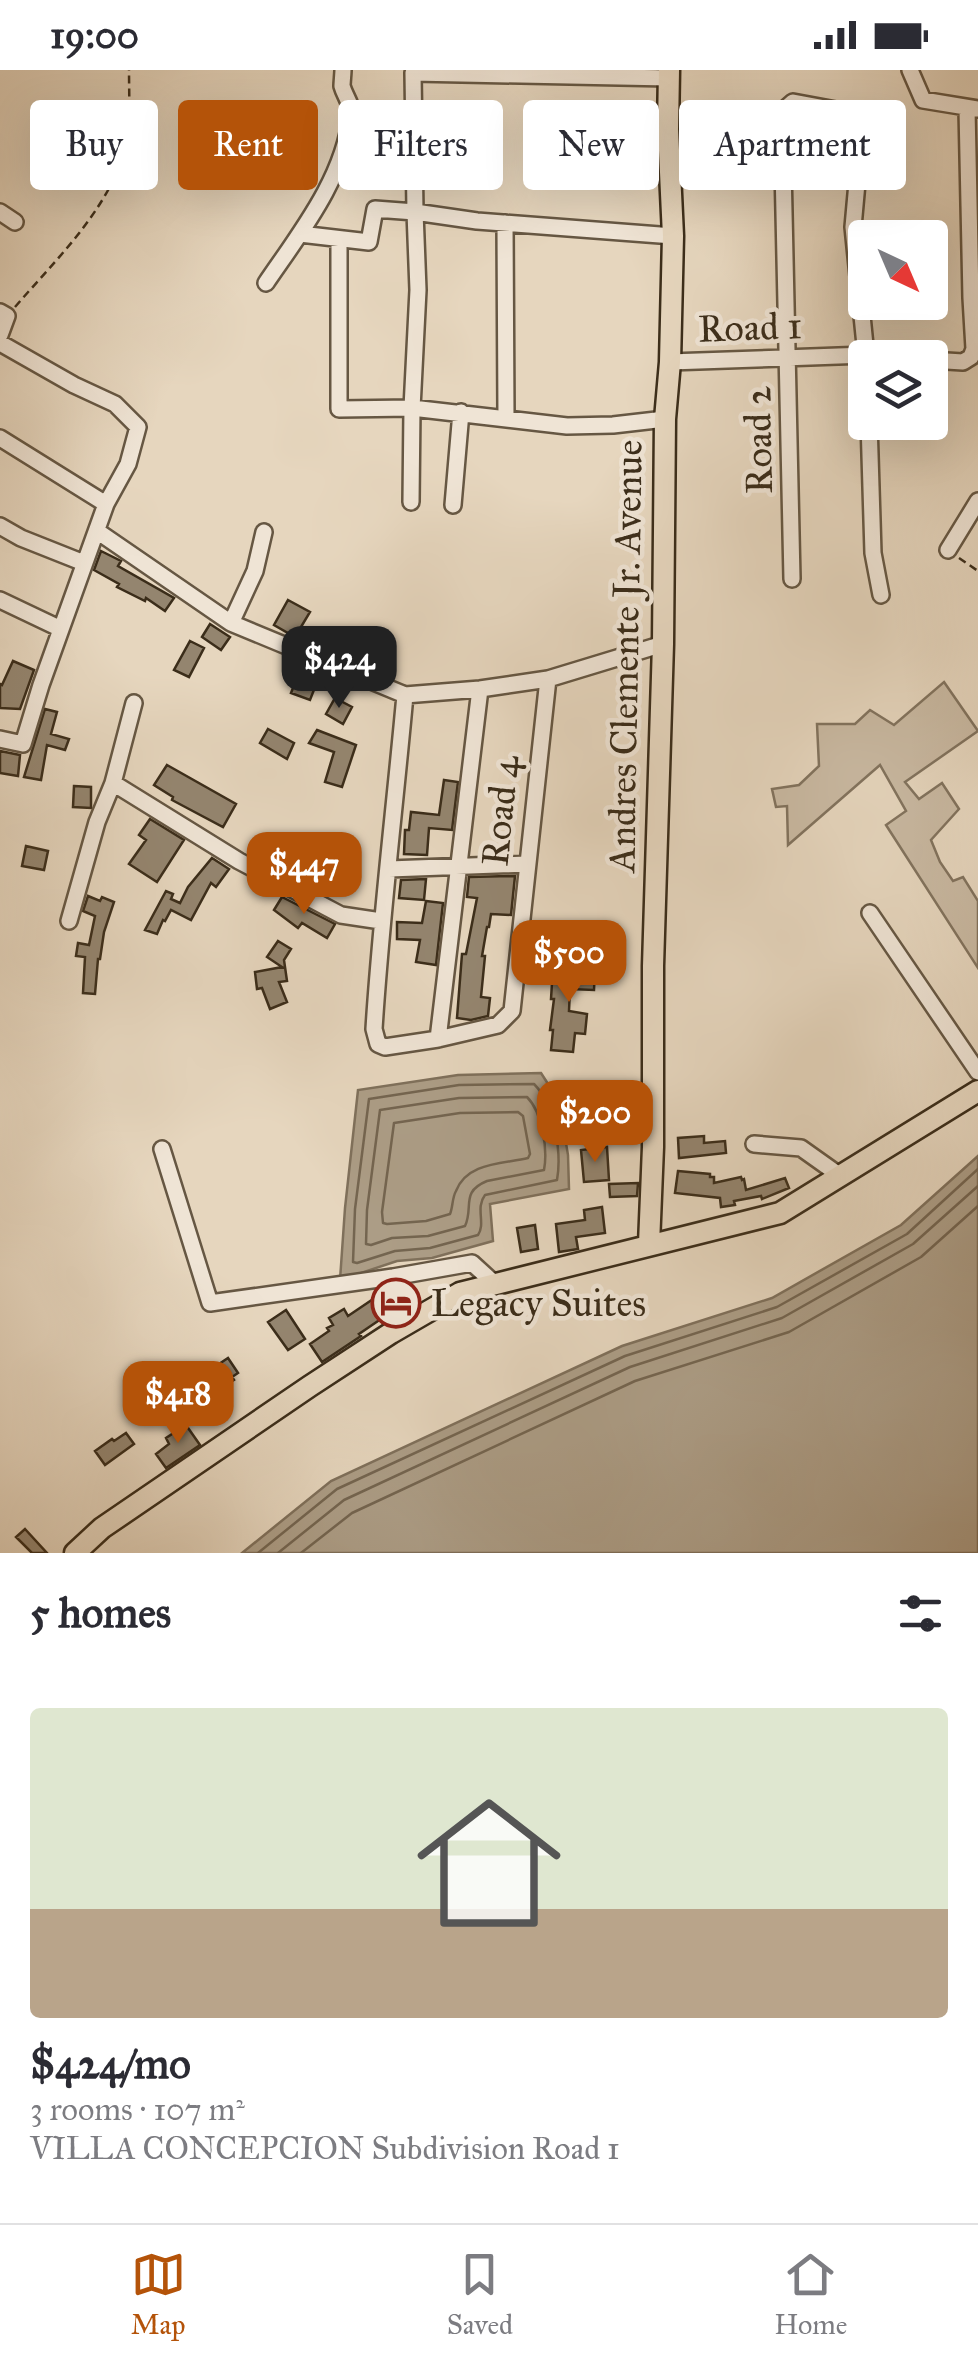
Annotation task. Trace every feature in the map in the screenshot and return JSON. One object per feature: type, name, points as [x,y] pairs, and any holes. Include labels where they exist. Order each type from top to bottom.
[{"type":"main road","name":"Andres Clemente Jr. Avenue","points":[[648,1244],[654,1147],[653,966],[663,644],[664,419],[670,362],[673,236],[669,74]]},
{"type":"main road","points":[[75,1553],[102,1528],[391,1333],[460,1293],[780,1212],[978,1091]]},
{"type":"street","points":[[266,283],[329,185],[347,137],[352,110],[342,84],[344,70]]},
{"type":"street","points":[[910,70],[924,100],[973,109],[974,349],[963,362],[948,361]]},
{"type":"street","points":[[411,502],[418,290],[413,73],[669,74]]},
{"type":"street","name":"Road 2","points":[[792,579],[782,121],[792,102],[847,112],[862,139],[853,227],[864,340]]},
{"type":"street","points":[[300,234],[369,242],[375,210],[673,236]]},
{"type":"street","points":[[0,212],[15,222]]},
{"type":"street","points":[[505,224],[506,418]]},
{"type":"street","points":[[339,240],[339,409],[412,408],[567,426],[664,419]]},
{"type":"street","points":[[0,335],[3,314]]},
{"type":"street","points":[[0,343],[115,404],[138,427],[128,464],[106,504],[84,563],[23,744],[0,739]]},
{"type":"street","name":"Road 1","points":[[670,362],[848,356]]},
{"type":"street","points":[[453,505],[461,412]]},
{"type":"street","points":[[0,438],[106,504]]},
{"type":"street","points":[[870,440],[873,553],[882,595]]},
{"type":"street","points":[[948,550],[978,501]]},
{"type":"street","points":[[0,526],[84,563]]},
{"type":"street","points":[[97,531],[231,623],[405,694],[480,690],[548,679],[663,644]]},
{"type":"street","points":[[231,623],[255,571],[264,532]]},
{"type":"street","points":[[0,600],[61,629]]},
{"type":"street","name":"Road 4","points":[[438,1039],[498,1025],[512,1011],[548,679]]},
{"type":"street","points":[[405,694],[374,1029],[378,1044],[385,1047],[438,1039],[480,690]]},
{"type":"street","points":[[69,921],[134,703]]},
{"type":"street","points":[[113,783],[239,860],[341,915],[381,921]]},
{"type":"street","points":[[389,869],[527,864]]},
{"type":"street","points":[[870,913],[978,1072]]},
{"type":"street","points":[[754,1144],[802,1148],[839,1175]]},
{"type":"street","points":[[162,1149],[210,1302],[472,1263],[495,1284]]},
{"type":"path","points":[[3,314],[81,232],[120,168],[129,124],[129,70]]},
{"type":"path","points":[[948,550],[978,571]]},
{"type":"shaded area","points":[[944,682],[978,731],[905,782],[919,799],[942,783],[959,809],[931,840],[953,881],[963,877],[978,901],[978,968],[886,825],[906,811],[880,765],[788,845],[787,806],[776,807],[772,789],[799,785],[819,766],[817,724],[855,724],[870,710],[894,725]]},
{"type":"water","points":[[541,1073],[559,1101],[569,1189],[490,1204],[493,1241],[432,1258],[397,1261],[340,1280],[358,1090],[458,1075]]},
{"type":"water","points":[[978,1156],[978,1553],[242,1553],[331,1481],[622,1346],[772,1298],[901,1225]]},
{"type":"building","points":[[101,551],[121,561],[118,566],[174,598],[165,611],[146,598],[145,601],[117,587],[119,584],[94,570]]},
{"type":"building","points":[[288,600],[310,612],[295,637],[274,625]]},
{"type":"building","points":[[210,624],[230,637],[221,650],[202,637]]},
{"type":"building","points":[[190,641],[204,648],[189,677],[174,670]]},
{"type":"building","points":[[13,661],[34,670],[20,709],[0,708],[0,684]]},
{"type":"building","points":[[302,665],[321,672],[310,700],[291,693]]},
{"type":"building","points":[[335,698],[352,707],[343,724],[326,714]]},
{"type":"building","points":[[45,709],[57,712],[51,734],[69,739],[65,750],[47,745],[41,780],[24,777]]},
{"type":"building","points":[[268,729],[294,743],[287,759],[260,743]]},
{"type":"building","points":[[317,730],[356,745],[342,787],[325,782],[334,752],[309,743]]},
{"type":"building","points":[[0,751],[20,755],[18,776],[0,773]]},
{"type":"building","points":[[167,765],[236,804],[223,827],[172,800],[154,785]]},
{"type":"building","points":[[444,780],[458,782],[452,830],[429,828],[427,855],[404,854],[411,812],[439,815]]},
{"type":"building","points":[[74,786],[91,787],[91,808],[73,807]]},
{"type":"building","points":[[150,819],[184,840],[157,882],[129,864],[146,840],[139,835]]},
{"type":"building","points":[[26,846],[48,851],[44,870],[22,866]]},
{"type":"building","points":[[212,858],[229,869],[216,887],[211,883],[191,920],[171,910],[157,934],[145,930],[166,891],[180,903]]},
{"type":"building","points":[[515,876],[511,915],[491,914],[487,927],[481,997],[490,998],[488,1016],[457,1018],[462,954],[466,954],[477,898],[467,897],[469,877]]},
{"type":"building","points":[[426,879],[424,900],[399,898],[401,880]]},
{"type":"building","points":[[88,896],[114,902],[98,959],[95,994],[83,993],[85,957],[76,956],[78,943],[89,945],[95,916],[83,911]]},
{"type":"building","points":[[282,897],[335,924],[327,938],[302,923],[298,928],[274,910]]},
{"type":"building","points":[[426,901],[443,903],[436,965],[416,962],[420,940],[397,939],[397,922],[422,923]]},
{"type":"building","points":[[278,941],[291,949],[284,960],[287,981],[279,982],[287,1002],[270,1009],[262,988],[257,989],[255,972],[282,967],[267,957]]},
{"type":"building","points":[[563,956],[577,957],[576,968],[595,968],[594,990],[570,989],[569,1011],[587,1014],[585,1034],[575,1033],[573,1052],[551,1050],[552,983],[562,983]]},
{"type":"building","points":[[602,1106],[639,1107],[639,1126],[603,1121]]},
{"type":"building","points":[[704,1136],[704,1143],[725,1141],[726,1153],[679,1158],[678,1138]]},
{"type":"building","points":[[607,1147],[609,1180],[584,1182],[581,1150]]},
{"type":"building","points":[[678,1171],[710,1174],[714,1183],[741,1177],[746,1190],[785,1178],[789,1188],[762,1199],[761,1196],[734,1201],[735,1205],[721,1207],[720,1198],[675,1193]]},
{"type":"building","points":[[638,1183],[637,1196],[610,1197],[609,1184]]},
{"type":"building","points":[[602,1207],[605,1233],[576,1237],[578,1249],[559,1252],[556,1224],[585,1220],[584,1210]]},
{"type":"building","points":[[535,1225],[538,1249],[521,1252],[517,1228]]},
{"type":"building","points":[[388,1289],[400,1306],[322,1362],[310,1344],[329,1331],[327,1328],[333,1325],[329,1318],[344,1309],[348,1316]]},
{"type":"building","points":[[286,1310],[305,1339],[288,1350],[268,1322]]},
{"type":"building","points":[[228,1358],[238,1373],[223,1387],[210,1370]]},
{"type":"building","points":[[186,1425],[200,1445],[166,1468],[156,1454],[169,1444],[166,1438]]},
{"type":"building","points":[[126,1433],[134,1444],[105,1465],[95,1451]]},
{"type":"building","points":[[25,1529],[47,1553],[32,1553],[16,1537]]},
{"type":"place","name":"Legacy Suites","points":[[396,1303]]}]
